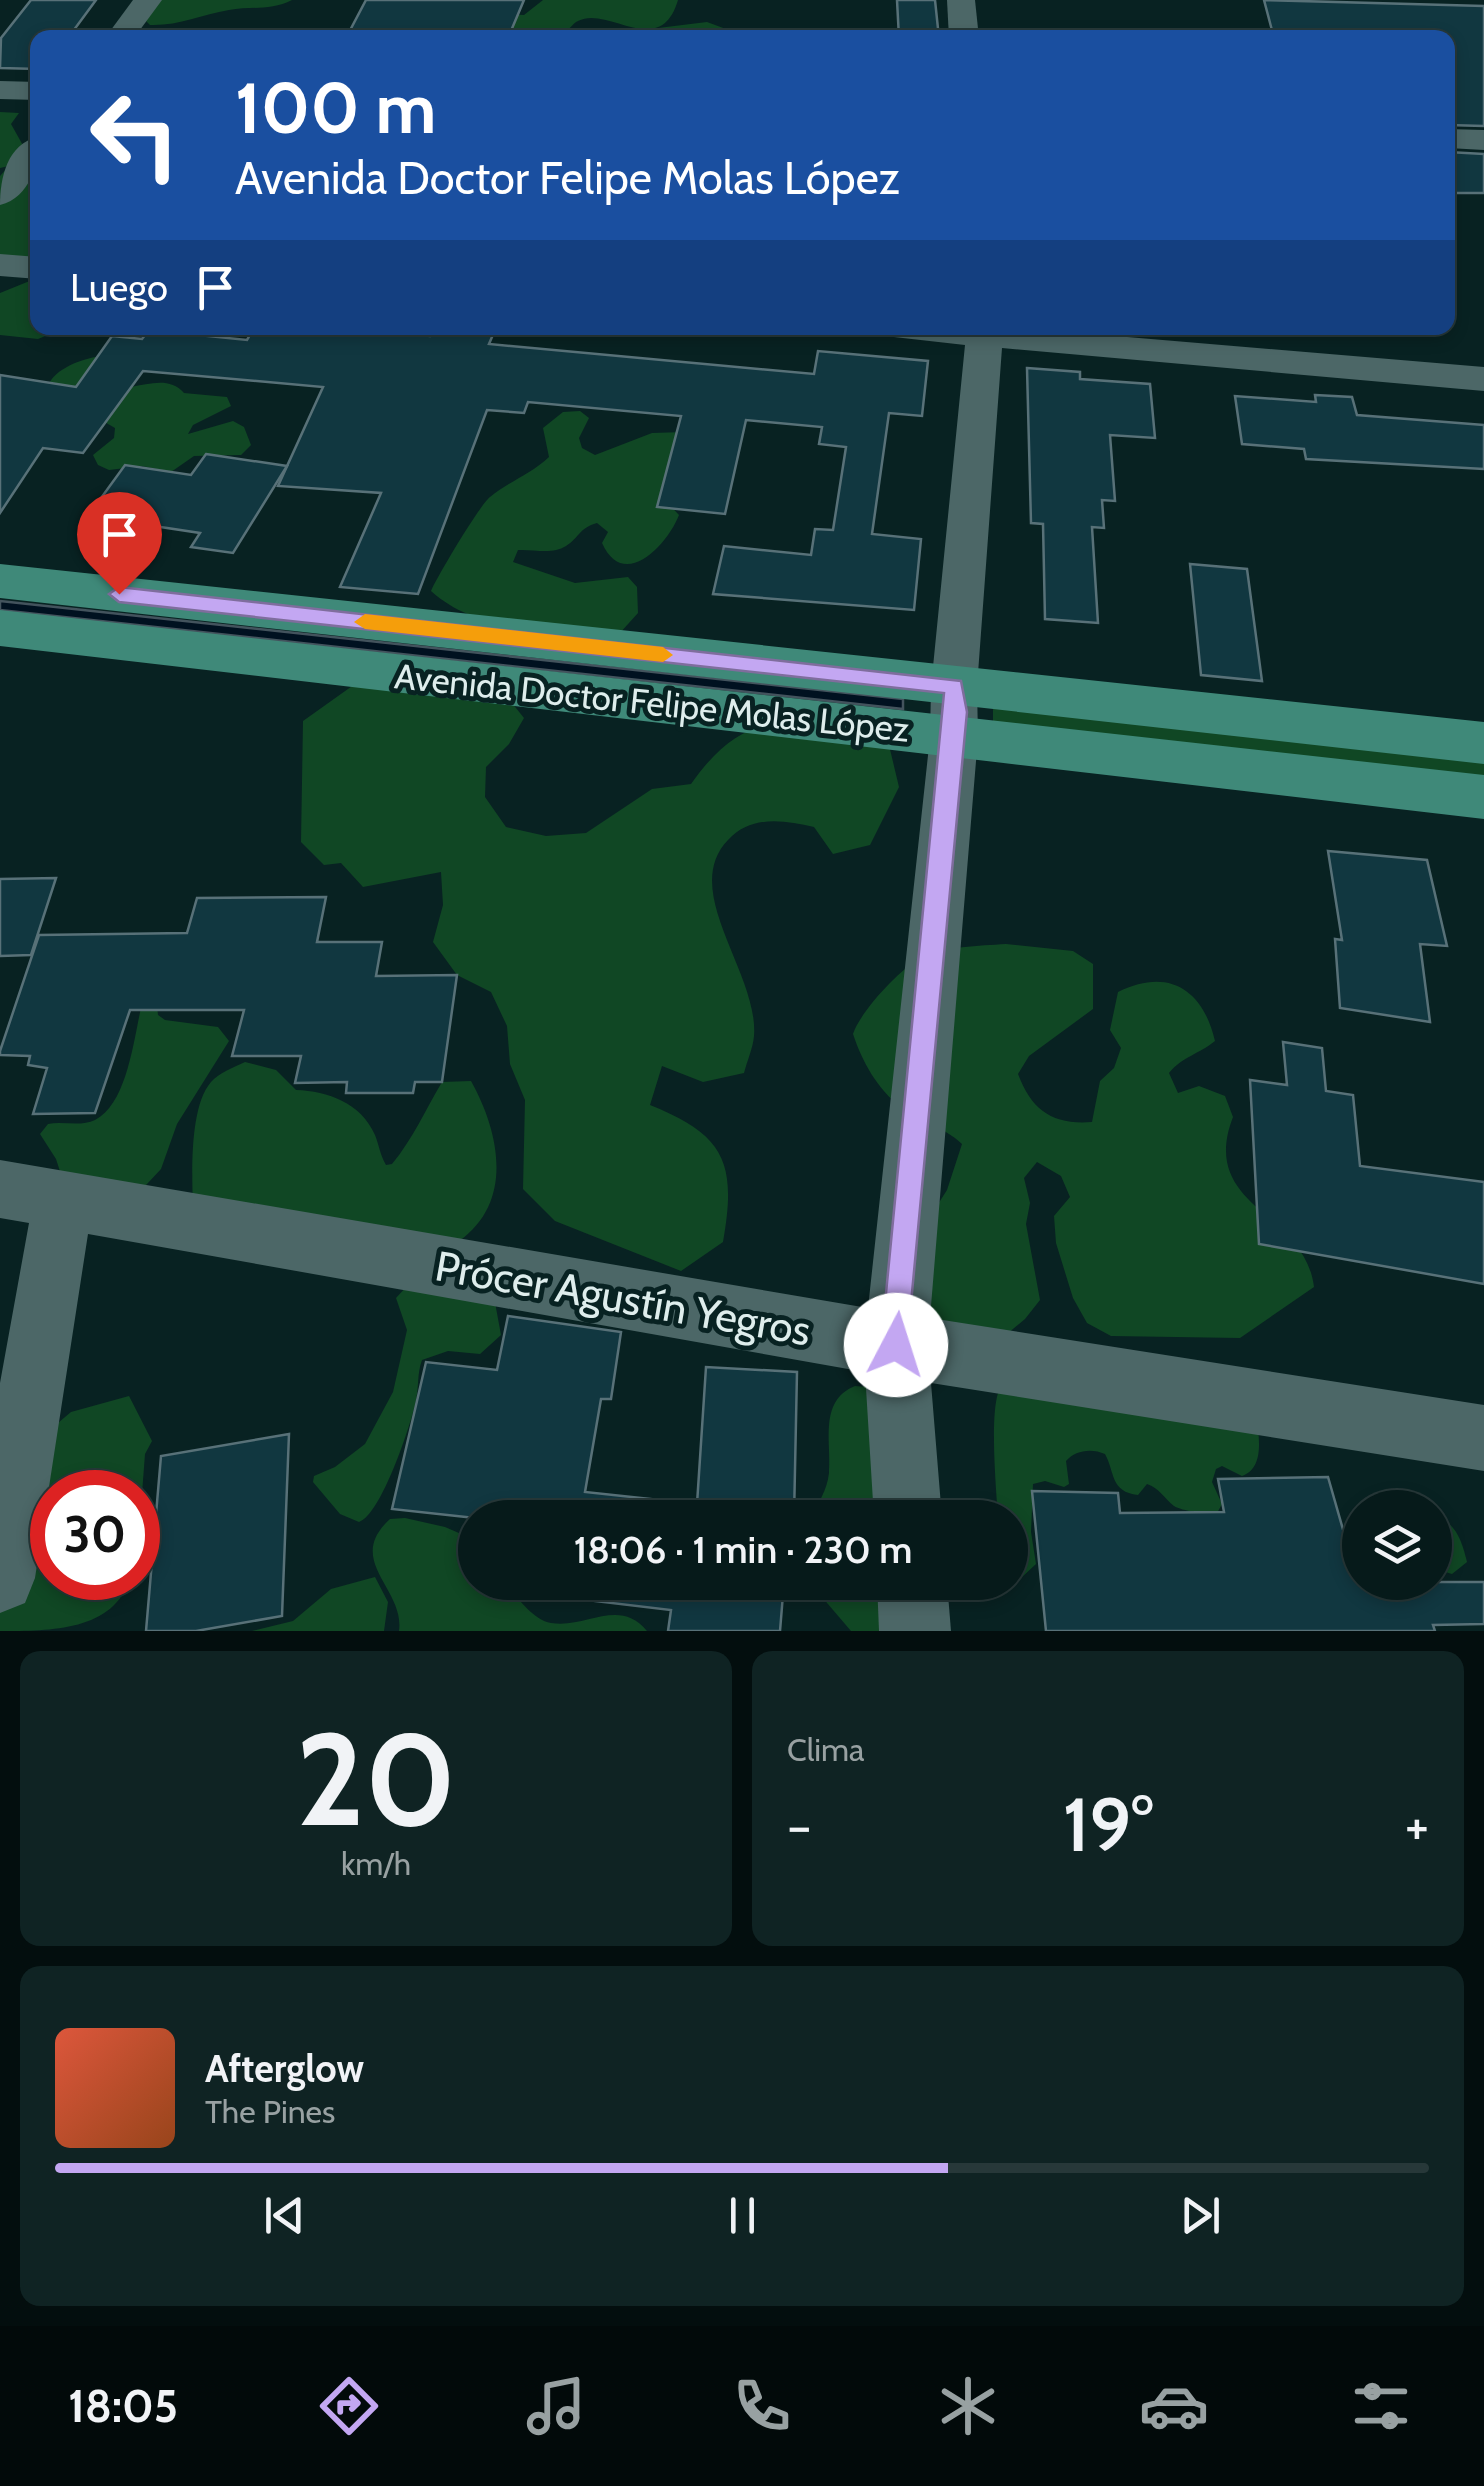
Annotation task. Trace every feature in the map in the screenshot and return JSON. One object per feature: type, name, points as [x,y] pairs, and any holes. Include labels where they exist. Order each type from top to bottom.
[{"type":"main road","name":"Avenida Doctor Felipe Molas López","points":[[0,581],[954,712],[1484,796]]},
{"type":"main road","name":"Avenida Doctor Felipe Molas López","points":[[0,628],[954,712],[1484,743]]},
{"type":"street","points":[[126,30],[148,0]]},
{"type":"street","points":[[961,0],[963,30]]},
{"type":"street","points":[[0,90],[30,92]]},
{"type":"street","points":[[1455,139],[1484,140]]},
{"type":"street","points":[[0,195],[30,156]]},
{"type":"street","points":[[0,265],[30,267]]},
{"type":"street","points":[[907,1500],[896,1345],[985,335]]},
{"type":"street","points":[[1036,335],[1484,379]]},
{"type":"street","name":"Prócer Agustín Yegros","points":[[0,1189],[896,1345],[1484,1438]]},
{"type":"street","points":[[0,1578],[63,1201]]},
{"type":"street","points":[[913,1600],[915,1631]]},
{"type":"green space","points":[[149,0],[292,0],[276,6],[229,10],[150,25],[142,17]]},
{"type":"green space","points":[[543,0],[678,0],[670,18],[659,27],[646,29],[590,18],[576,22],[568,30],[496,27],[502,14],[524,15]]},
{"type":"green space","points":[[707,22],[726,29],[653,30]]},
{"type":"green space","points":[[0,112],[19,113],[11,124],[25,149],[30,145],[30,266],[0,266],[0,176],[9,166],[0,168]]},
{"type":"green space","points":[[30,281],[30,335],[48,335],[38,339],[0,335],[0,293]]},
{"type":"green space","points":[[95,357],[106,361],[131,387],[166,383],[184,393],[227,397],[231,406],[193,425],[188,434],[233,421],[244,427],[251,445],[241,455],[194,456],[171,472],[142,466],[109,470],[98,465],[93,455],[114,438],[115,428],[47,389],[60,372]]},
{"type":"green space","points":[[580,411],[589,418],[579,438],[582,448],[595,455],[652,433],[685,432],[690,475],[661,486],[662,497],[679,515],[656,550],[633,563],[611,557],[602,543],[608,532],[597,523],[561,549],[518,550],[513,562],[575,583],[628,577],[637,587],[638,613],[619,634],[519,628],[472,616],[451,606],[431,591],[459,542],[490,497],[549,457],[543,428],[563,412]]},
{"type":"green space","points":[[362,679],[504,693],[524,718],[509,744],[486,767],[485,797],[506,827],[546,836],[586,833],[652,789],[691,784],[735,738],[756,728],[802,725],[888,741],[899,787],[870,845],[833,854],[814,827],[757,823],[737,832],[715,860],[712,883],[716,908],[745,986],[754,1036],[744,1073],[703,1082],[662,1066],[650,1105],[695,1128],[710,1141],[720,1155],[728,1191],[723,1242],[681,1271],[555,1221],[523,1189],[525,1100],[510,1064],[507,1026],[491,992],[457,975],[433,942],[443,905],[441,872],[363,887],[341,863],[324,865],[301,842],[303,721]]},
{"type":"green space","points":[[993,707],[1484,758],[1484,779],[993,722]]},
{"type":"green space","points":[[1006,944],[1073,951],[1093,964],[1093,1009],[1029,1056],[1018,1074],[1030,1098],[1055,1118],[1092,1122],[1100,1081],[1114,1068],[1121,1048],[1110,1030],[1118,992],[1153,982],[1168,983],[1192,996],[1202,1008],[1215,1041],[1169,1073],[1178,1093],[1199,1086],[1225,1096],[1233,1117],[1226,1147],[1230,1171],[1241,1191],[1293,1241],[1306,1262],[1314,1287],[1240,1338],[1111,1336],[1087,1323],[1073,1298],[1056,1243],[1054,1216],[1070,1197],[1061,1176],[1037,1162],[1024,1178],[1030,1203],[1026,1224],[1040,1300],[1025,1319],[988,1350],[921,1340],[933,1212],[947,1190],[962,1144],[892,1100],[871,1074],[853,1034],[881,992],[920,958],[951,949]]},
{"type":"green space","points":[[144,996],[157,1006],[158,1015],[165,1020],[218,1027],[229,1041],[177,1124],[161,1169],[133,1199],[69,1199],[56,1159],[40,1134],[48,1124],[90,1122],[107,1111],[129,1064]]},
{"type":"green space","points":[[245,1062],[276,1070],[296,1090],[331,1096],[352,1107],[369,1124],[386,1165],[392,1164],[406,1145],[442,1082],[471,1081],[494,1144],[495,1187],[488,1207],[459,1241],[193,1208],[193,1142],[204,1093],[218,1076]]},
{"type":"green space","points":[[409,1284],[494,1297],[501,1335],[480,1354],[448,1351],[422,1360],[402,1448],[376,1504],[359,1522],[340,1514],[313,1482],[314,1476],[335,1467],[365,1444],[393,1392],[407,1330],[396,1298]]},
{"type":"green space","points":[[855,1386],[881,1388],[907,1500],[820,1500],[828,1479],[831,1412],[843,1393]]},
{"type":"green space","points":[[998,1393],[1258,1429],[1258,1457],[1253,1468],[1242,1476],[1222,1466],[1216,1469],[1212,1482],[1222,1504],[1216,1515],[1178,1508],[1147,1484],[1138,1495],[1122,1490],[1105,1454],[1074,1454],[1066,1461],[1069,1484],[1033,1484],[1031,1532],[1036,1564],[1028,1571],[1028,1500],[997,1500]]},
{"type":"green space","points":[[129,1396],[152,1441],[145,1454],[144,1470],[30,1470],[30,1600],[118,1600],[110,1609],[78,1624],[0,1631],[0,1472],[71,1412]]},
{"type":"green space","points":[[405,1518],[458,1533],[458,1600],[519,1600],[539,1618],[551,1623],[625,1616],[647,1631],[399,1631],[394,1601],[374,1562],[377,1534],[390,1519]]},
{"type":"green space","points":[[1452,1527],[1461,1541],[1467,1562],[1452,1574]]},
{"type":"green space","points":[[375,1577],[388,1602],[384,1631],[252,1631],[293,1621],[331,1589]]},
{"type":"green space","points":[[825,1600],[918,1600],[915,1631],[851,1631]]},
{"type":"water","points":[[0,601],[903,699],[903,709],[0,610]]},
{"type":"building","points":[[31,0],[96,0],[74,30],[30,30],[30,69],[0,68],[1,38]]},
{"type":"building","points":[[366,0],[524,0],[511,30],[350,30]]},
{"type":"building","points":[[897,0],[935,0],[938,30],[899,30]]},
{"type":"building","points":[[1264,0],[1484,6],[1484,126],[1455,125],[1455,30],[1272,30]]},
{"type":"building","points":[[1455,152],[1484,154],[1484,193],[1455,193]]},
{"type":"building","points":[[145,335],[198,335],[247,340],[250,335],[493,335],[489,344],[814,374],[818,351],[928,361],[922,416],[889,413],[872,534],[921,539],[914,610],[713,594],[724,546],[811,555],[815,529],[833,530],[846,447],[819,444],[822,427],[746,420],[725,514],[657,507],[681,416],[528,402],[524,413],[487,410],[418,594],[340,587],[381,493],[278,486],[323,387],[143,371],[83,453],[43,448],[0,513],[0,375],[76,387],[112,336],[142,339]]},
{"type":"building","points":[[1027,368],[1080,372],[1080,379],[1150,384],[1155,438],[1110,435],[1115,501],[1102,500],[1104,528],[1092,527],[1098,623],[1045,619],[1043,524],[1031,523]]},
{"type":"building","points":[[1315,395],[1352,397],[1357,415],[1484,425],[1484,469],[1306,459],[1304,449],[1242,444],[1235,396],[1316,402]]},
{"type":"building","points":[[206,454],[287,466],[233,553],[191,547],[200,533],[88,516],[125,465],[191,475]]},
{"type":"building","points":[[1190,564],[1247,569],[1262,681],[1201,675]]},
{"type":"building","points":[[1328,851],[1427,860],[1447,946],[1420,944],[1430,1022],[1340,1008],[1335,939],[1342,940]]},
{"type":"building","points":[[56,878],[31,955],[0,956],[0,879]]},
{"type":"building","points":[[326,897],[317,942],[382,942],[376,976],[457,975],[442,1082],[415,1082],[413,1093],[346,1093],[347,1082],[295,1083],[301,1056],[232,1056],[244,1010],[130,1010],[95,1113],[33,1114],[47,1068],[28,1065],[30,1056],[0,1055],[0,1051],[39,935],[187,933],[197,898]]},
{"type":"building","points":[[1283,1042],[1322,1048],[1326,1091],[1353,1095],[1360,1166],[1484,1182],[1484,1284],[1259,1244],[1250,1080],[1287,1085]]},
{"type":"building","points":[[508,1316],[621,1332],[611,1399],[601,1399],[585,1492],[660,1500],[458,1500],[458,1516],[392,1509],[426,1362],[497,1370]]},
{"type":"building","points":[[706,1367],[797,1372],[794,1500],[697,1500]]},
{"type":"building","points":[[289,1434],[282,1616],[196,1631],[146,1631],[149,1600],[160,1600],[161,1456]]},
{"type":"building","points":[[1328,1477],[1342,1526],[1342,1600],[1452,1600],[1452,1582],[1484,1582],[1484,1624],[1433,1625],[1435,1631],[1046,1631],[1032,1491],[1118,1493],[1120,1513],[1224,1512],[1218,1479]]},
{"type":"building","points":[[587,1600],[783,1600],[780,1631],[668,1631],[671,1610]]},
{"type":"slow traffic","points":[[365,622],[663,655]]},
{"type":"route","points":[[119,594],[954,686],[956,712],[896,1345]]}]
